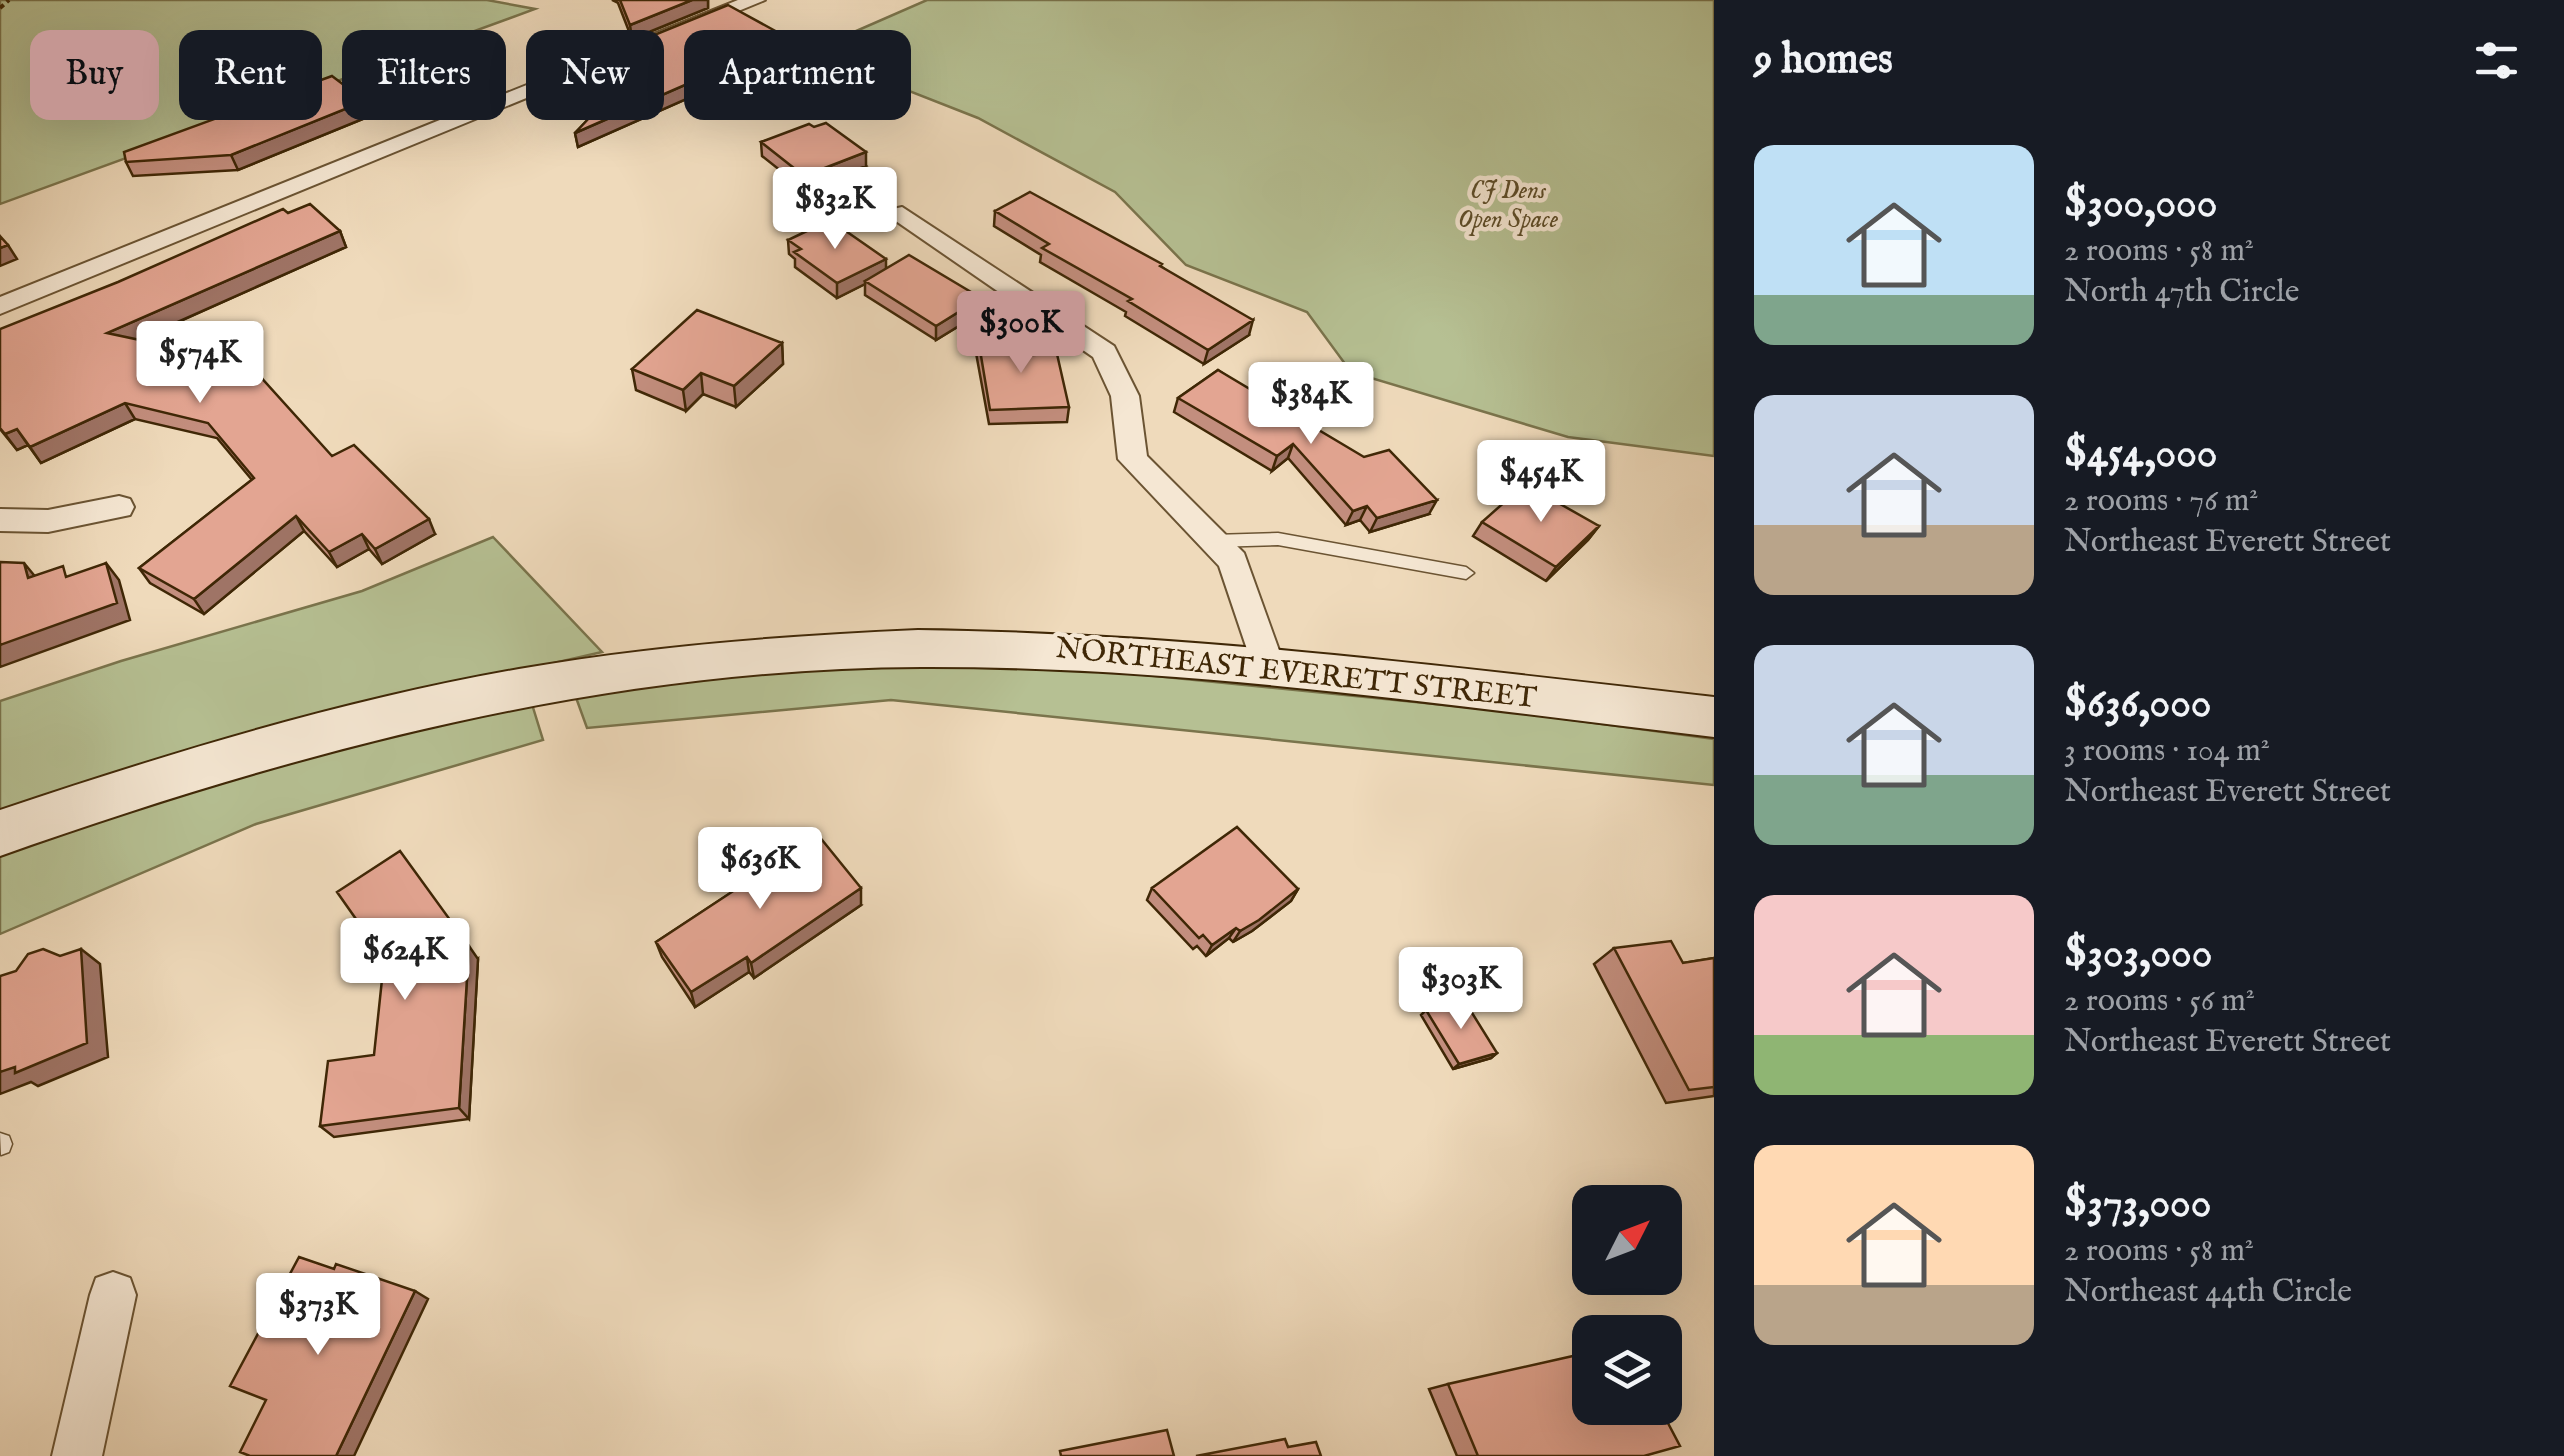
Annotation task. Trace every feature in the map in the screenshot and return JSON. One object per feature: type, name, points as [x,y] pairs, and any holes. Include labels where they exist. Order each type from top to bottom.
[{"type":"main road","name":"NORTHEAST EVERETT STREET","points":[[0,833],[123,790],[303,736],[471,697],[649,666],[758,655],[941,648],[1052,650],[1268,667],[1714,717]]},
{"type":"street","points":[[0,306],[755,0]]},
{"type":"street","points":[[902,214],[1104,352],[1125,396],[1133,459],[1233,561],[1268,667]]},
{"type":"street","points":[[0,520],[48,522],[119,507]]},
{"type":"street","points":[[77,1456],[113,1295]]},
{"type":"lane","points":[[1213,541],[1278,539],[1466,573]]},
{"type":"path","points":[[0,8],[9,0]]},
{"type":"green space","points":[[0,0],[487,0],[535,9],[477,30],[342,30],[342,79],[322,87],[322,30],[179,30],[179,120],[230,120],[0,204]]},
{"type":"green space","name":"CJ Dens Open Space","points":[[927,0],[1714,0],[1714,456],[1568,437],[1351,372],[1307,312],[1186,265],[1115,192],[978,118],[911,92],[911,30],[858,30]]},
{"type":"green space","points":[[493,537],[602,652],[300,721],[0,818],[0,701],[121,661],[362,591]]},
{"type":"green space","points":[[906,658],[1095,670],[1505,711],[1714,739],[1714,785],[891,700],[587,728],[574,692]]},
{"type":"green space","points":[[531,701],[543,740],[256,824],[0,934],[0,852],[241,770]]},
{"type":"building","points":[[620,0],[692,0],[630,25]]},
{"type":"building","points":[[728,5],[774,30],[684,30],[684,85],[664,94],[664,31]]},
{"type":"building","points":[[332,76],[342,84],[342,110],[322,118],[322,80]]},
{"type":"building","points":[[212,120],[318,120],[231,155],[126,162],[124,152]]},
{"type":"building","points":[[587,120],[605,120],[575,133]]},
{"type":"building","points":[[826,123],[866,152],[804,176],[761,142],[809,124],[814,127]]},
{"type":"building","points":[[1030,192],[1162,264],[1253,320],[1208,350],[1128,301],[1132,299],[1042,248],[1049,244],[995,211]]},
{"type":"building","points":[[310,204],[340,231],[107,333],[248,363],[332,456],[354,445],[429,519],[375,549],[362,534],[329,552],[296,516],[194,599],[139,568],[254,478],[208,423],[125,403],[30,447],[17,429],[5,434],[0,428],[0,329],[283,209],[288,213]]},
{"type":"building","points":[[830,220],[886,259],[837,283],[794,252],[801,249],[788,240]]},
{"type":"building","points":[[909,255],[981,298],[936,326],[865,281]]},
{"type":"building","points":[[697,310],[782,343],[734,386],[701,373],[683,390],[632,369]]},
{"type":"building","points":[[1027,337],[1031,355],[1057,354],[1069,407],[990,410],[978,338]]},
{"type":"building","points":[[1218,370],[1364,457],[1389,450],[1437,500],[1377,518],[1367,506],[1353,511],[1293,444],[1277,456],[1178,398]]},
{"type":"building","points":[[1525,484],[1599,526],[1556,567],[1482,522]]},
{"type":"building","points":[[0,562],[24,563],[28,578],[63,566],[66,577],[106,563],[117,603],[0,645]]},
{"type":"building","points":[[1237,827],[1298,889],[1259,920],[1240,931],[1236,928],[1212,945],[1203,935],[1199,938],[1152,888]]},
{"type":"building","points":[[814,830],[861,888],[751,963],[747,957],[691,992],[656,942],[762,872],[756,865]]},
{"type":"building","points":[[400,851],[469,946],[459,1108],[320,1126],[328,1061],[374,1055],[383,970],[357,933],[363,929],[337,892]]},
{"type":"building","points":[[1671,941],[1683,963],[1714,958],[1714,1087],[1689,1090],[1614,948]]},
{"type":"building","points":[[43,949],[60,956],[81,949],[87,1043],[15,1073],[15,1067],[0,1072],[0,976],[16,971],[28,954]]},
{"type":"building","points":[[1464,1000],[1497,1053],[1459,1064],[1426,1010]]},
{"type":"building","points":[[299,1257],[334,1269],[336,1264],[415,1291],[336,1456],[250,1456],[240,1452],[266,1400],[230,1386]]},
{"type":"building","points":[[1572,1356],[1572,1425],[1669,1425],[1680,1446],[1644,1456],[1478,1456],[1448,1384]]},
{"type":"building","points":[[1167,1430],[1174,1456],[1061,1456],[1060,1451]]},
{"type":"building","points":[[1285,1439],[1288,1447],[1316,1442],[1321,1456],[1196,1456]]}]
